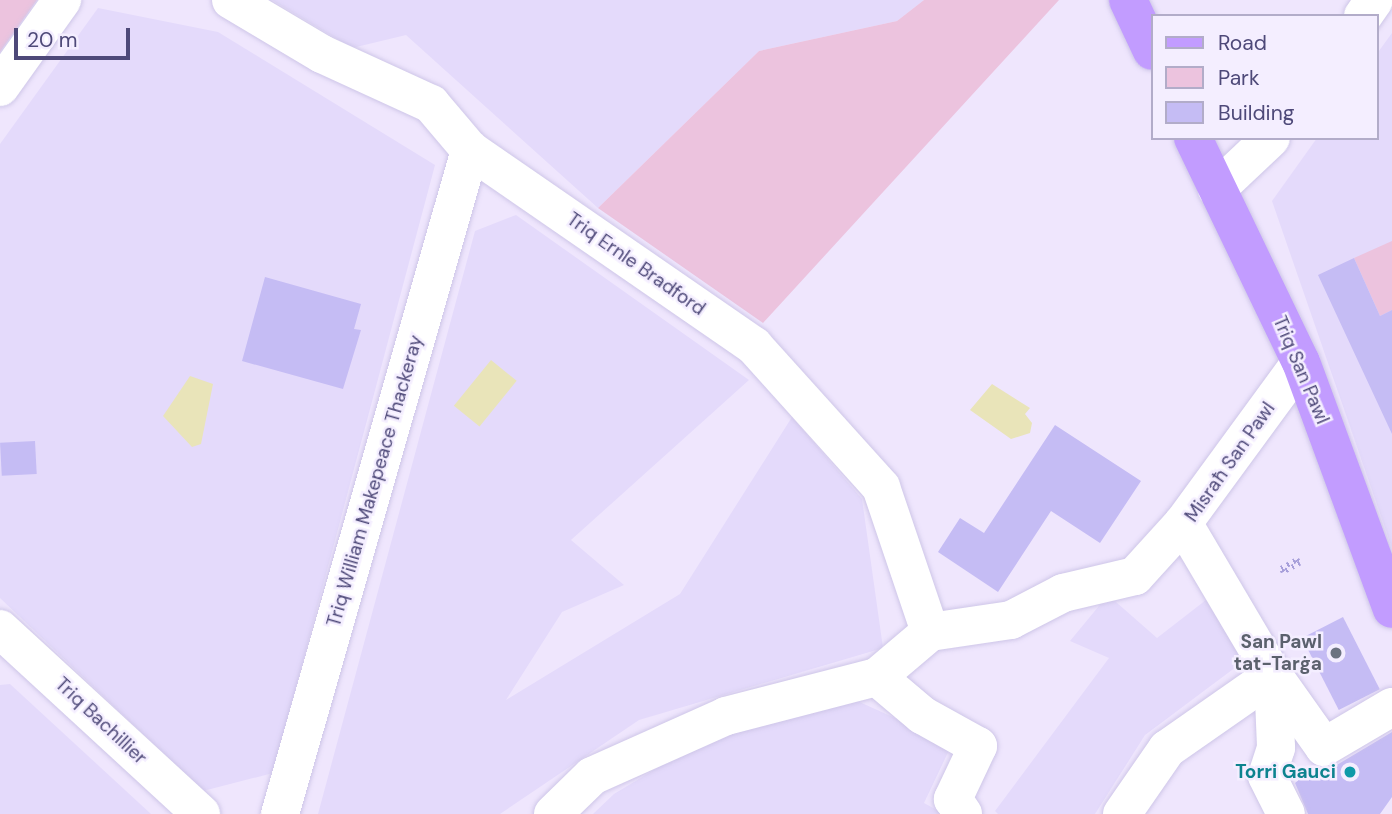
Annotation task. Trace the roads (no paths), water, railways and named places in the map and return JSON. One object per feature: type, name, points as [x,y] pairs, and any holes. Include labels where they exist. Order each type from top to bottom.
[{"type":"main road","points":[[1128,0],[1150,47]]},
{"type":"main road","name":"Triq San Pawl","points":[[1194,140],[1301,362],[1392,609]]},
{"type":"street","points":[[0,87],[62,0]]},
{"type":"street","name":"Triq Ernle Bradford","points":[[231,0],[322,54],[431,104],[470,150],[754,346],[881,488],[930,632]]},
{"type":"street","points":[[1217,189],[1269,140]]},
{"type":"street","name":"Triq William Makepeace Thackeray","points":[[275,813],[470,150]]},
{"type":"street","name":"Misraħ San Pawl","points":[[1301,362],[1183,523],[1273,675],[1325,747],[1392,707]]},
{"type":"street","points":[[553,814],[592,776],[726,716],[877,677],[930,632],[1011,620],[1063,593],[1135,576],[1183,523]]},
{"type":"street","name":"Triq Bachillier","points":[[5,637],[201,814]]},
{"type":"street","points":[[1122,814],[1167,749],[1273,675]]},
{"type":"street","points":[[1273,675],[1276,748],[1268,776],[1286,814]]},
{"type":"street","points":[[877,677],[922,715],[978,746],[953,799],[963,814]]},
{"type":"place","name":"San Pawl tat-Tarġa","points":[[1336,653]]},
{"type":"place","name":"Torri Gauci","points":[[1350,772]]}]
